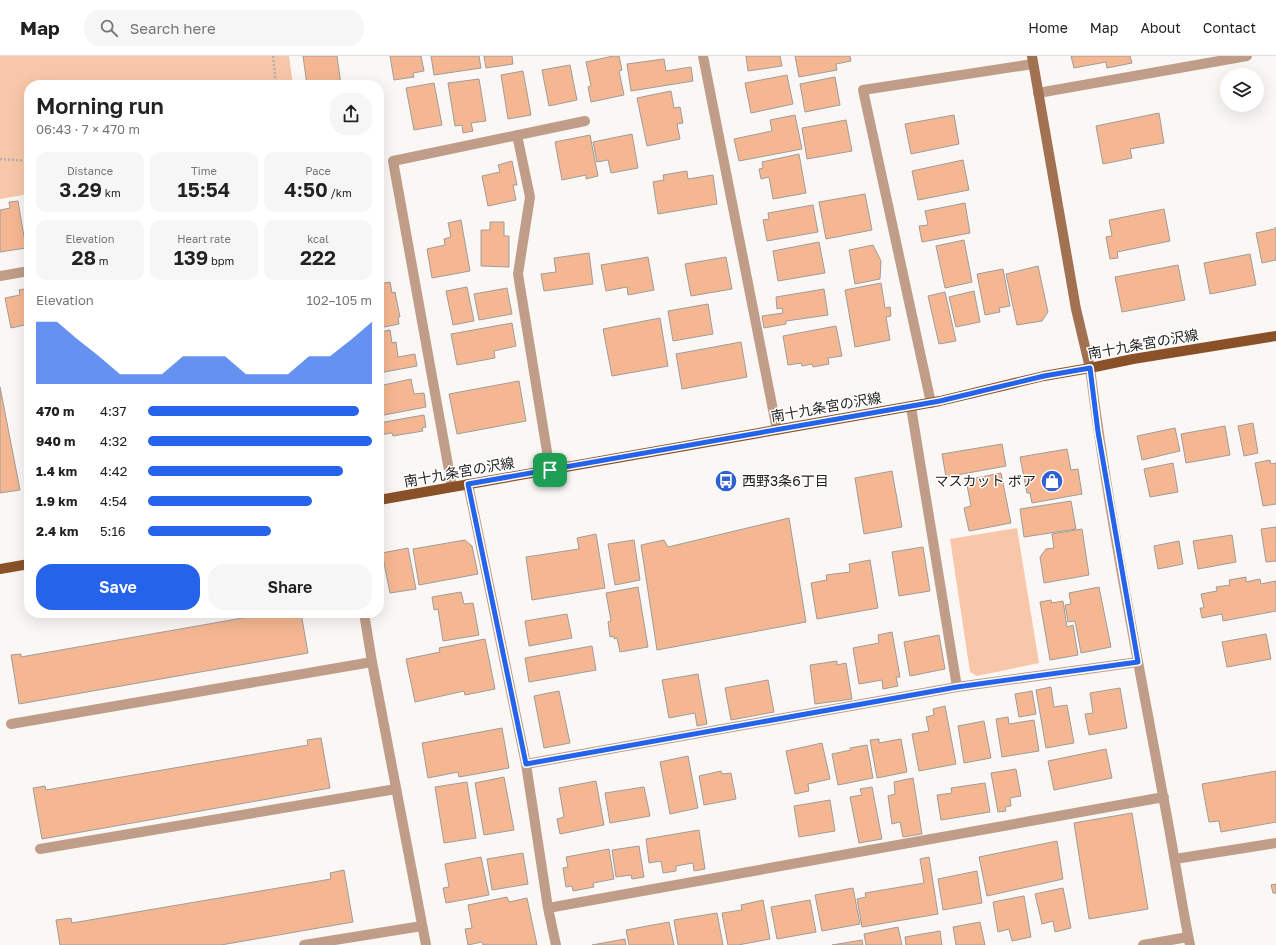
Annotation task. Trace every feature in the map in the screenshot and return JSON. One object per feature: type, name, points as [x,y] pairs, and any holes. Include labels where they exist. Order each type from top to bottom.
[{"type":"main road","name":"南十九条宮の沢線","points":[[384,499],[911,407],[1044,376],[1090,368],[1133,358],[1276,336]]},
{"type":"main road","points":[[0,569],[24,565]]},
{"type":"street","points":[[703,56],[777,430]]},
{"type":"street","points":[[1038,94],[1247,56]]},
{"type":"street","points":[[930,403],[863,90],[1032,60],[1076,309],[1090,368],[1098,432],[1189,941],[1142,945]]},
{"type":"street","points":[[452,487],[393,161],[585,121]]},
{"type":"street","points":[[517,135],[530,198],[518,274],[550,470]]},
{"type":"street","points":[[0,276],[24,272]]},
{"type":"street","points":[[911,407],[957,687]]},
{"type":"street","points":[[468,484],[526,764],[548,908],[556,945]]},
{"type":"street","points":[[365,618],[426,945]]},
{"type":"street","points":[[11,724],[372,662]]},
{"type":"street","points":[[526,764],[957,687],[1138,662]]},
{"type":"street","points":[[40,849],[396,789]]},
{"type":"street","points":[[548,908],[1164,797]]},
{"type":"street","points":[[1175,859],[1276,843]]},
{"type":"street","points":[[304,945],[422,926]]},
{"type":"path","points":[[273,56],[275,80]]},
{"type":"path","points":[[0,159],[24,161]]},
{"type":"shaded area","points":[[0,56],[289,56],[292,80],[24,80],[24,195],[0,199]]},
{"type":"shaded area","points":[[1017,528],[1039,663],[977,676],[970,672],[950,539]]},
{"type":"building","points":[[303,56],[337,56],[340,80],[306,80]]},
{"type":"building","points":[[390,56],[421,56],[424,71],[413,73],[414,77],[394,80]]},
{"type":"building","points":[[431,56],[479,56],[481,68],[434,75]]},
{"type":"building","points":[[484,56],[512,56],[513,64],[486,68]]},
{"type":"building","points":[[619,56],[622,70],[619,71],[624,95],[591,102],[588,87],[591,86],[586,62]]},
{"type":"building","points":[[746,56],[780,56],[782,66],[748,71]]},
{"type":"building","points":[[795,56],[850,56],[851,61],[836,64],[837,70],[799,77]]},
{"type":"building","points":[[1071,56],[1130,56],[1132,63],[1107,68],[1106,62],[1074,68]]},
{"type":"building","points":[[664,59],[666,71],[691,67],[693,81],[631,91],[627,64]]},
{"type":"building","points":[[570,65],[577,100],[549,106],[542,70]]},
{"type":"building","points":[[523,71],[531,115],[508,119],[501,75]]},
{"type":"building","points":[[787,75],[793,104],[751,113],[745,83]]},
{"type":"building","points":[[835,77],[840,105],[805,112],[800,84]]},
{"type":"building","points":[[479,79],[486,121],[471,123],[473,131],[463,133],[462,125],[455,126],[448,83]]},
{"type":"building","points":[[434,83],[442,125],[414,130],[406,88]]},
{"type":"building","points":[[671,91],[674,108],[680,107],[683,123],[677,124],[680,139],[647,146],[637,98]]},
{"type":"building","points":[[1159,113],[1164,143],[1130,149],[1132,158],[1103,164],[1096,126]]},
{"type":"building","points":[[795,115],[802,149],[739,161],[734,139],[772,131],[770,120]]},
{"type":"building","points":[[954,115],[959,144],[911,154],[905,124]]},
{"type":"building","points":[[846,120],[852,151],[807,159],[802,128]]},
{"type":"building","points":[[632,134],[638,168],[611,173],[608,160],[597,162],[593,142]]},
{"type":"building","points":[[590,135],[598,176],[586,179],[586,175],[562,180],[555,142]]},
{"type":"building","points":[[799,154],[806,193],[773,199],[769,177],[761,179],[759,169],[763,168],[762,162]]},
{"type":"building","points":[[963,160],[969,190],[918,200],[912,171]]},
{"type":"building","points":[[512,161],[517,185],[513,185],[516,200],[488,206],[482,176],[500,172],[498,165]]},
{"type":"building","points":[[687,171],[688,179],[713,175],[717,204],[658,214],[653,182],[664,180],[663,175]]},
{"type":"building","points":[[865,194],[872,230],[826,239],[819,202]]},
{"type":"building","points":[[18,201],[24,236],[24,248],[0,252],[0,210],[10,208],[9,202]]},
{"type":"building","points":[[965,203],[970,233],[922,242],[919,226],[928,225],[925,211]]},
{"type":"building","points":[[813,205],[818,232],[767,241],[763,220],[769,219],[768,213]]},
{"type":"building","points":[[1164,209],[1170,241],[1117,252],[1118,258],[1110,259],[1106,237],[1112,236],[1109,220]]},
{"type":"building","points":[[461,220],[470,271],[432,278],[427,249],[445,245],[444,239],[451,237],[448,223]]},
{"type":"building","points":[[490,222],[504,222],[504,236],[509,236],[509,267],[481,266],[481,230],[490,230]]},
{"type":"building","points":[[1276,227],[1276,260],[1262,263],[1256,233],[1274,229]]},
{"type":"building","points":[[964,240],[972,282],[945,288],[936,246]]},
{"type":"building","points":[[819,242],[825,273],[778,281],[773,251]]},
{"type":"building","points":[[873,245],[881,261],[880,279],[855,284],[849,250]]},
{"type":"building","points":[[589,253],[593,284],[544,291],[541,274],[556,272],[554,258]]},
{"type":"building","points":[[1250,254],[1256,285],[1210,294],[1204,263]]},
{"type":"building","points":[[648,257],[654,290],[628,295],[627,287],[606,291],[601,265]]},
{"type":"building","points":[[726,257],[732,289],[691,296],[685,264]]},
{"type":"building","points":[[1178,265],[1185,300],[1122,312],[1115,277]]},
{"type":"building","points":[[1038,266],[1048,312],[1042,321],[1017,325],[1006,274]]},
{"type":"building","points":[[1003,269],[1010,306],[999,308],[1000,312],[985,315],[977,274]]},
{"type":"building","points":[[390,282],[392,293],[395,292],[400,317],[398,317],[399,324],[384,327],[384,283]]},
{"type":"building","points":[[881,283],[885,308],[890,307],[891,316],[886,317],[890,340],[855,347],[845,290]]},
{"type":"building","points":[[467,287],[474,321],[453,325],[446,291]]},
{"type":"building","points":[[507,288],[512,314],[479,320],[474,294]]},
{"type":"building","points":[[24,289],[24,325],[11,328],[5,298],[20,295],[19,290]]},
{"type":"building","points":[[824,289],[828,315],[786,321],[786,324],[764,328],[762,316],[783,313],[782,308],[777,309],[776,297]]},
{"type":"building","points":[[974,291],[980,322],[956,327],[949,297]]},
{"type":"building","points":[[945,292],[956,341],[939,344],[928,296]]},
{"type":"building","points":[[708,304],[713,334],[673,341],[668,311]]},
{"type":"building","points":[[660,318],[668,366],[612,376],[603,329]]},
{"type":"building","points":[[512,323],[516,346],[494,351],[495,358],[457,365],[451,334]]},
{"type":"building","points":[[836,326],[842,356],[828,358],[829,364],[813,367],[812,364],[802,366],[801,363],[788,365],[783,336]]},
{"type":"building","points":[[390,330],[392,343],[396,342],[398,357],[415,354],[417,366],[384,372],[384,331]]},
{"type":"building","points":[[741,342],[747,377],[682,389],[676,354]]},
{"type":"building","points":[[411,379],[414,394],[424,393],[426,407],[384,415],[384,385]]},
{"type":"building","points":[[519,381],[526,421],[457,434],[449,394]]},
{"type":"building","points":[[0,387],[20,490],[0,493]]},
{"type":"building","points":[[424,415],[426,427],[422,428],[423,431],[393,436],[392,433],[384,434],[384,422]]},
{"type":"building","points":[[1253,423],[1258,453],[1244,456],[1238,426]]},
{"type":"building","points":[[1225,426],[1230,455],[1186,463],[1181,434]]},
{"type":"building","points":[[1175,428],[1180,451],[1142,460],[1137,436]]},
{"type":"building","points":[[1002,444],[1006,466],[946,477],[942,454]]},
{"type":"building","name":"マスカット ボア","points":[[1067,449],[1071,470],[1078,469],[1082,494],[1032,503],[1030,493],[1027,493],[1020,457]]},
{"type":"building","points":[[1270,460],[1271,464],[1276,463],[1276,504],[1263,506],[1255,463]]},
{"type":"building","points":[[1173,463],[1178,492],[1150,497],[1144,469]]},
{"type":"building","points":[[892,471],[902,527],[864,534],[855,478]]},
{"type":"building","points":[[1001,473],[1011,523],[969,531],[964,508],[971,506],[966,480]]},
{"type":"building","points":[[1071,501],[1076,529],[1024,537],[1020,509]]},
{"type":"building","points":[[789,518],[806,622],[657,650],[641,545],[664,540],[668,547]]},
{"type":"building","points":[[1276,527],[1276,561],[1266,562],[1261,529]]},
{"type":"building","points":[[1082,529],[1089,575],[1044,583],[1040,557],[1046,549],[1054,548],[1052,534]]},
{"type":"building","points":[[596,534],[605,588],[532,600],[526,557],[579,549],[577,538]]},
{"type":"building","points":[[1232,535],[1236,562],[1198,569],[1193,541]]},
{"type":"building","points":[[465,540],[472,546],[478,574],[419,585],[413,549]]},
{"type":"building","points":[[634,540],[640,580],[615,585],[608,544]]},
{"type":"building","points":[[1179,541],[1183,564],[1158,569],[1154,546]]},
{"type":"building","points":[[923,547],[930,591],[899,596],[892,552]]},
{"type":"building","points":[[408,548],[416,589],[390,593],[384,563],[384,553]]},
{"type":"building","points":[[870,560],[878,608],[817,619],[811,583],[827,580],[826,575],[850,572],[849,564]]},
{"type":"building","points":[[1246,577],[1246,582],[1260,579],[1261,584],[1276,581],[1276,611],[1223,621],[1222,614],[1202,618],[1200,608],[1204,608],[1201,594],[1217,591],[1216,587],[1230,585],[1229,580]]},
{"type":"building","points":[[638,587],[648,647],[620,652],[617,638],[614,639],[614,636],[610,637],[608,622],[611,621],[606,593]]},
{"type":"building","points":[[1099,587],[1111,647],[1081,653],[1075,621],[1068,622],[1065,605],[1071,604],[1069,593]]},
{"type":"building","points":[[461,592],[464,604],[473,603],[479,635],[443,641],[438,609],[434,610],[432,597]]},
{"type":"building","points":[[1051,600],[1052,603],[1063,601],[1067,627],[1073,625],[1078,655],[1050,660],[1040,602]]},
{"type":"building","points":[[567,614],[572,638],[529,646],[525,621]]},
{"type":"building","points":[[243,618],[302,618],[308,653],[19,704],[11,655],[21,654],[21,657]]},
{"type":"building","points":[[892,632],[900,677],[896,677],[898,686],[883,689],[882,680],[859,684],[853,648],[879,643],[878,635]]},
{"type":"building","points":[[1266,634],[1271,659],[1227,667],[1222,642]]},
{"type":"building","points":[[939,635],[945,669],[910,676],[904,642]]},
{"type":"building","points":[[485,639],[495,689],[465,695],[464,691],[415,702],[406,659],[440,652],[439,648]]},
{"type":"building","points":[[592,646],[596,670],[529,682],[525,658]]},
{"type":"building","points":[[837,661],[837,665],[846,663],[852,699],[815,704],[810,665]]},
{"type":"building","points":[[698,674],[707,724],[697,726],[695,713],[669,718],[662,680]]},
{"type":"building","points":[[768,680],[774,712],[731,720],[725,688]]},
{"type":"building","points":[[1051,687],[1054,707],[1067,705],[1074,743],[1046,748],[1036,690]]},
{"type":"building","points":[[1120,688],[1127,728],[1089,735],[1085,714],[1093,713],[1090,693]]},
{"type":"building","points":[[559,691],[570,743],[544,748],[534,696]]},
{"type":"building","points":[[1032,691],[1036,714],[1019,717],[1015,694]]},
{"type":"building","points":[[945,706],[956,764],[919,771],[912,734],[929,731],[926,717],[934,715],[933,709]]},
{"type":"building","points":[[1008,717],[1009,724],[1034,720],[1039,751],[1002,757],[996,719]]},
{"type":"building","points":[[984,721],[991,758],[964,763],[958,726]]},
{"type":"building","points":[[502,728],[509,768],[459,777],[458,772],[428,778],[422,743]]},
{"type":"building","points":[[321,738],[330,788],[42,839],[33,788],[45,786],[46,790],[308,745],[307,740]]},
{"type":"building","points":[[879,739],[879,743],[901,739],[907,772],[877,778],[870,740]]},
{"type":"building","points":[[822,743],[830,779],[808,784],[809,791],[795,794],[786,751]]},
{"type":"building","points":[[867,745],[873,778],[838,785],[832,754],[851,750],[850,748]]},
{"type":"building","points":[[1106,749],[1112,778],[1054,790],[1048,761]]},
{"type":"building","points":[[688,756],[698,808],[670,814],[660,762]]},
{"type":"building","points":[[1016,769],[1021,796],[1010,798],[1011,806],[1005,807],[1006,811],[998,812],[991,773]]},
{"type":"building","points":[[721,771],[722,774],[731,773],[736,799],[704,805],[699,776]]},
{"type":"building","points":[[1276,771],[1276,822],[1221,832],[1219,821],[1209,822],[1202,784]]},
{"type":"building","points":[[504,777],[514,830],[484,835],[475,783]]},
{"type":"building","points":[[913,778],[922,834],[903,837],[900,822],[892,824],[888,796],[895,794],[894,782]]},
{"type":"building","points":[[596,781],[604,825],[560,834],[557,819],[564,817],[559,788]]},
{"type":"building","points":[[467,782],[476,838],[444,843],[435,787]]},
{"type":"building","points":[[985,783],[990,812],[941,820],[937,795],[952,793],[951,788]]},
{"type":"building","points":[[644,787],[650,816],[610,823],[605,793]]},
{"type":"building","points":[[872,787],[882,839],[859,843],[850,797],[862,795],[860,789]]},
{"type":"building","points":[[830,800],[835,831],[799,837],[794,806]]},
{"type":"building","points":[[1132,813],[1148,909],[1089,919],[1074,823]]},
{"type":"building","points":[[699,830],[705,869],[694,871],[693,863],[676,866],[676,871],[663,873],[661,861],[649,863],[646,839]]},
{"type":"building","points":[[1057,841],[1063,879],[987,896],[979,857]]},
{"type":"building","points":[[639,846],[644,877],[632,879],[631,875],[616,877],[612,850]]},
{"type":"building","points":[[609,849],[614,879],[593,883],[594,887],[573,891],[572,886],[566,887],[563,868],[568,867],[566,857]]},
{"type":"building","points":[[523,853],[528,884],[492,890],[487,859]]},
{"type":"building","points":[[481,857],[489,895],[446,903],[443,888],[449,887],[445,864]]},
{"type":"building","points":[[929,857],[938,914],[862,927],[857,899],[866,897],[865,893],[924,883],[920,859]]},
{"type":"building","points":[[344,870],[353,922],[221,945],[60,945],[56,920],[71,918],[72,923],[331,879],[330,873]]},
{"type":"building","points":[[977,871],[982,903],[943,910],[938,879]]},
{"type":"building","points":[[1276,884],[1276,893],[1273,893],[1271,885]]},
{"type":"building","points":[[853,888],[860,924],[822,931],[815,895]]},
{"type":"building","points":[[1063,888],[1071,928],[1055,932],[1053,921],[1042,924],[1035,894]]},
{"type":"building","points":[[1024,896],[1031,937],[1012,941],[1009,929],[998,932],[993,902]]},
{"type":"building","points":[[507,897],[509,902],[527,898],[537,945],[483,945],[482,942],[468,945],[465,929],[472,928],[468,905]]},
{"type":"building","points":[[763,900],[770,939],[738,945],[728,945],[722,913],[742,910],[741,905]]},
{"type":"building","points":[[810,900],[816,932],[777,939],[771,907]]},
{"type":"building","points":[[717,913],[723,945],[678,945],[674,920]]},
{"type":"building","points":[[669,922],[674,945],[629,945],[626,930]]},
{"type":"building","points":[[980,922],[985,945],[956,945],[953,927]]},
{"type":"building","points":[[898,927],[902,945],[866,945],[864,934]]},
{"type":"building","points":[[940,931],[942,945],[906,945],[905,937]]},
{"type":"building","points":[[625,939],[626,945],[592,945]]},
{"type":"building","points":[[862,940],[863,945],[832,945]]},
{"type":"place","name":"西野3条6丁目","points":[[726,481]]},
{"type":"place","name":"マスカット ボア","points":[[1052,481]]},
{"type":"route","points":[[1090,368],[1098,432],[1138,662],[957,687],[526,764],[468,484],[550,470],[940,401],[1044,376],[1090,368]]}]
